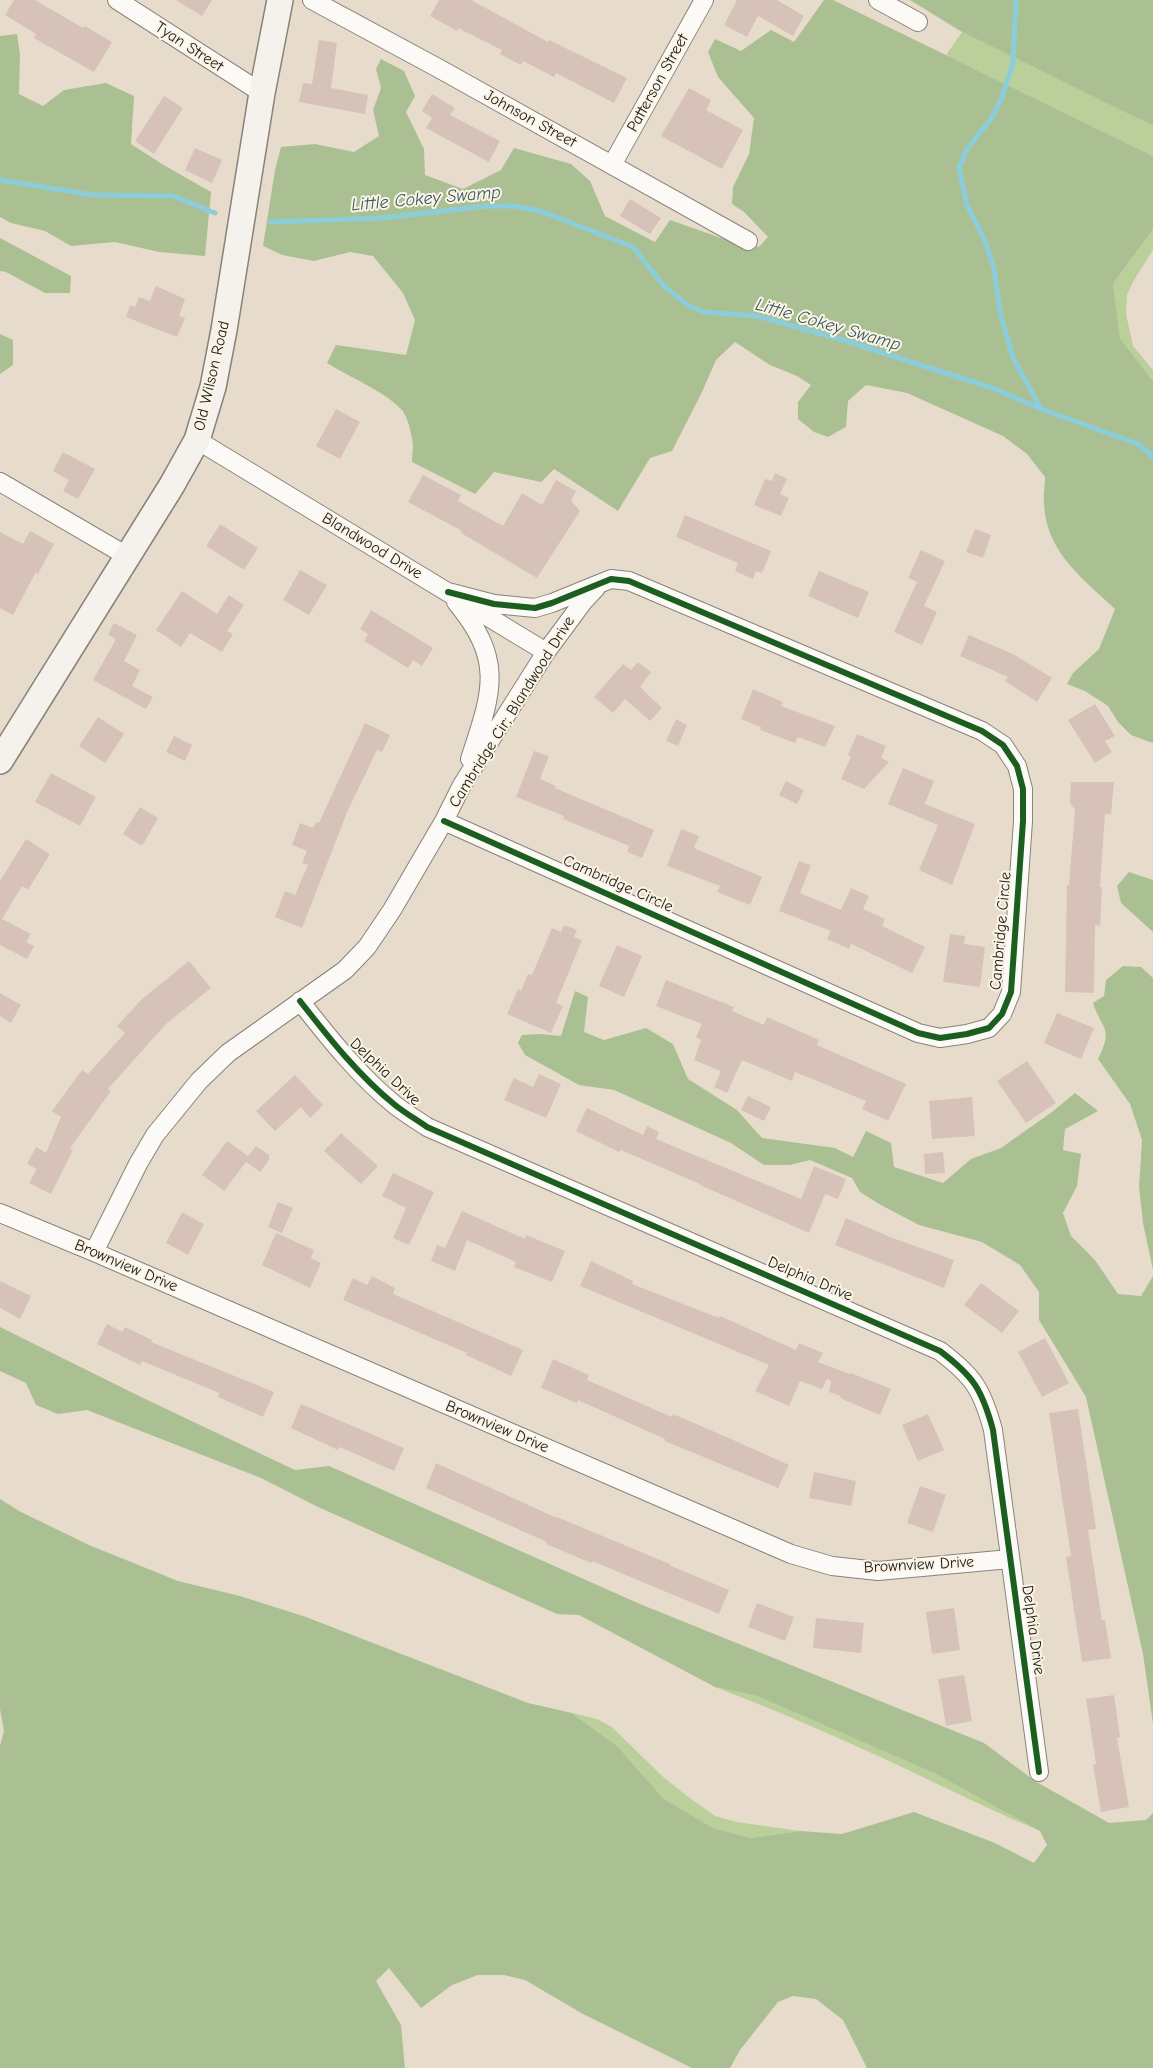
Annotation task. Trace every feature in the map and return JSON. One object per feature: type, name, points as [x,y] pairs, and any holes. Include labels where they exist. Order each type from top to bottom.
[{"type":"street","name":"Tyan Street","points":[[116,0],[262,93]]},
{"type":"street","name":"Old Wilson Road","points":[[0,761],[197,440],[213,386],[224,330],[262,93],[280,0]]},
{"type":"street","name":"Johnson Street","points":[[312,0],[748,241]]},
{"type":"street","name":"Patterson Street","points":[[612,165],[704,0]]},
{"type":"street","points":[[878,0],[918,22]]},
{"type":"street","name":"Blandwood Drive","points":[[197,440],[546,652]]},
{"type":"street","points":[[0,482],[127,556]]},
{"type":"street","name":"Cambridge Circle","points":[[444,821],[918,1034],[940,1038],[989,1028],[1002,1014],[1011,992],[1023,821],[1023,789],[1017,766],[1003,745],[982,731],[629,581],[612,579],[552,604],[535,608],[494,604],[448,592]]},
{"type":"street","name":"Cambridge Cir; Blandwood Drive","points":[[94,1252],[138,1164],[155,1135],[199,1081],[228,1053],[345,970],[367,946],[392,910],[444,821],[462,785],[546,652],[583,602],[598,586]]},
{"type":"street","points":[[448,592],[476,629],[491,666],[488,701],[462,785]]},
{"type":"street","name":"Delphia Drive","points":[[300,1001],[338,1048],[366,1078],[396,1106],[427,1127],[940,1351],[962,1368],[977,1386],[987,1406],[993,1430],[1040,1772]]},
{"type":"street","name":"Brownview Drive","points":[[0,1213],[791,1554],[832,1566],[878,1570],[1010,1559]]},
{"type":"green space","points":[[824,0],[833,0],[1153,156],[1153,229],[1113,284],[1120,339],[1153,381],[1153,743],[1131,735],[1118,722],[1108,706],[1085,691],[1067,684],[1073,673],[1099,649],[1115,609],[1079,575],[1059,550],[1051,536],[1046,521],[1044,501],[1045,477],[1027,454],[1003,436],[907,393],[866,385],[848,401],[846,427],[828,437],[814,432],[798,419],[798,402],[811,385],[797,376],[770,365],[735,342],[716,360],[672,451],[650,458],[618,511],[554,469],[541,482],[494,472],[475,494],[412,462],[413,444],[407,420],[402,410],[387,397],[327,363],[336,345],[406,355],[415,320],[403,293],[373,256],[350,252],[314,261],[282,255],[263,246],[275,170],[281,147],[315,144],[354,152],[379,136],[373,110],[381,88],[376,69],[381,59],[404,71],[415,96],[406,112],[424,149],[425,175],[463,189],[501,170],[514,148],[571,164],[590,181],[605,216],[655,242],[670,220],[724,239],[759,247],[768,237],[744,212],[732,204],[733,187],[749,154],[754,118],[718,77],[708,52],[715,39],[741,51],[771,30],[794,42]]},
{"type":"green space","points":[[910,0],[1153,0],[1153,126],[962,32]]},
{"type":"green space","points":[[962,32],[1153,126],[1153,156],[946,55]]},
{"type":"green space","points":[[17,34],[20,54],[19,94],[43,106],[64,90],[106,83],[134,96],[131,144],[211,192],[205,256],[159,252],[115,242],[71,246],[45,231],[11,223],[0,217],[0,36]]},
{"type":"green space","points":[[1153,229],[1153,250],[1127,295],[1126,314],[1133,346],[1153,370],[1153,381],[1119,339],[1113,284]]},
{"type":"green space","points":[[0,238],[71,276],[70,293],[45,293],[6,272],[0,271]]},
{"type":"green space","points":[[0,334],[13,340],[13,365],[0,374]]},
{"type":"green space","points":[[1129,872],[1153,880],[1153,932],[1121,903],[1117,886]]},
{"type":"green space","points":[[1123,966],[1141,967],[1153,978],[1153,1270],[1143,1223],[1139,1187],[1142,1140],[1130,1104],[1098,1059],[1103,1049],[1106,1035],[1093,1003],[1104,996],[1106,980]]},
{"type":"green space","points":[[575,991],[588,997],[584,1032],[604,1040],[646,1028],[673,1044],[688,1079],[737,1110],[762,1138],[835,1148],[853,1157],[866,1131],[891,1143],[894,1167],[943,1183],[971,1159],[1001,1148],[1052,1112],[1075,1093],[1098,1111],[1065,1129],[1063,1150],[1081,1154],[1077,1186],[1063,1213],[1071,1236],[1095,1260],[1118,1294],[1141,1296],[1153,1276],[1153,1724],[1143,1654],[1086,1397],[1039,1320],[1039,1292],[1020,1265],[982,1242],[919,1225],[860,1192],[852,1178],[810,1160],[790,1165],[764,1165],[731,1143],[614,1090],[579,1085],[525,1055],[518,1043],[522,1035],[561,1036]]},
{"type":"green space","points":[[0,1327],[295,1470],[329,1466],[640,1604],[984,1743],[1035,1781],[1109,1823],[1146,1820],[1153,1813],[1153,2068],[867,2068],[843,2020],[816,1999],[793,1996],[778,2002],[740,2050],[730,2068],[692,2068],[583,2014],[525,1980],[504,1975],[478,1975],[452,1985],[421,2008],[389,1968],[376,1981],[401,2025],[405,2068],[0,2068],[0,1746],[4,1731],[0,1709],[0,1499],[21,1512],[89,1545],[178,1581],[240,1596],[306,1617],[528,1703],[572,1713],[617,1746],[664,1799],[713,1828],[751,1838],[800,1831],[842,1834],[914,1812],[995,1843],[1034,1863],[1047,1845],[1040,1831],[936,1774],[757,1696],[715,1687],[579,1615],[557,1614],[316,1506],[261,1478],[87,1410],[58,1414],[36,1405],[26,1383],[0,1371]]},
{"type":"green space","points":[[715,1687],[757,1696],[936,1774],[1040,1831],[836,1737]]},
{"type":"green space","points":[[572,1713],[597,1719],[612,1727],[662,1776],[715,1816],[737,1822],[800,1831],[751,1838],[713,1828],[664,1799],[617,1746]]},
{"type":"building","points":[[14,0],[35,0],[83,28],[85,26],[112,42],[94,72],[34,38],[36,34],[5,15]]},
{"type":"building","points":[[176,0],[212,0],[202,16]]},
{"type":"building","points":[[439,0],[471,0],[548,42],[549,40],[627,78],[614,103],[556,73],[554,77],[523,61],[521,65],[500,54],[502,50],[458,28],[457,31],[430,16]]},
{"type":"building","points":[[737,0],[777,0],[804,16],[793,36],[758,16],[747,37],[724,25]]},
{"type":"building","points":[[319,40],[337,43],[331,88],[368,95],[365,114],[299,102],[303,83],[312,84]]},
{"type":"building","points":[[689,88],[711,100],[706,110],[743,130],[722,169],[661,136]]},
{"type":"building","points":[[432,94],[455,108],[450,115],[500,141],[489,162],[426,128],[432,118],[422,111]]},
{"type":"building","points":[[164,96],[183,108],[154,154],[135,141]]},
{"type":"building","points":[[195,148],[222,160],[212,183],[185,170]]},
{"type":"building","points":[[630,199],[661,218],[650,234],[620,216]]},
{"type":"building","points":[[156,286],[185,299],[179,316],[185,318],[177,337],[126,317],[130,305],[135,307],[139,297],[150,301]]},
{"type":"building","points":[[336,409],[360,422],[340,459],[316,446]]},
{"type":"building","points":[[63,452],[95,469],[78,499],[63,491],[69,480],[53,471]]},
{"type":"building","points":[[775,473],[787,479],[780,494],[789,498],[781,516],[754,505],[765,479],[772,481]]},
{"type":"building","points":[[423,475],[461,495],[458,501],[503,526],[522,493],[542,505],[556,480],[576,491],[571,501],[580,511],[537,578],[461,533],[462,531],[408,502]]},
{"type":"building","points":[[685,515],[771,551],[762,573],[756,571],[753,579],[735,571],[738,563],[676,537]]},
{"type":"building","points":[[220,524],[258,548],[244,570],[206,546]]},
{"type":"building","points":[[975,529],[991,535],[983,558],[966,552]]},
{"type":"building","points":[[30,531],[54,544],[38,574],[36,572],[13,615],[0,608],[0,532],[23,544]]},
{"type":"building","points":[[921,550],[945,561],[924,606],[937,612],[922,645],[894,632],[917,582],[908,578]]},
{"type":"building","points":[[300,570],[327,585],[309,615],[283,600]]},
{"type":"building","points":[[819,571],[869,592],[858,618],[808,596]]},
{"type":"building","points":[[182,591],[217,614],[229,595],[244,605],[227,631],[233,634],[222,652],[190,633],[181,647],[156,630]]},
{"type":"building","points":[[371,610],[433,648],[422,666],[413,660],[408,668],[364,641],[368,634],[360,629]]},
{"type":"building","points":[[114,623],[137,635],[124,661],[140,670],[132,686],[153,697],[146,709],[93,680],[116,639],[108,635]]},
{"type":"building","points":[[969,635],[1015,655],[1052,678],[1037,702],[1005,681],[1008,677],[960,656]]},
{"type":"building","points":[[638,662],[651,672],[640,687],[662,708],[650,721],[625,699],[613,713],[594,697],[623,664],[631,670]]},
{"type":"building","points":[[753,689],[783,702],[781,706],[835,726],[825,747],[798,737],[795,743],[760,730],[761,727],[741,719]]},
{"type":"building","points":[[1095,704],[1115,736],[1105,741],[1112,752],[1095,763],[1068,720]]},
{"type":"building","points":[[98,717],[124,734],[105,763],[79,746]]},
{"type":"building","points":[[676,719],[687,725],[678,746],[666,741]]},
{"type":"building","points":[[365,723],[390,735],[382,752],[377,750],[348,810],[302,928],[275,917],[285,891],[295,895],[308,865],[302,863],[307,851],[292,845],[300,823],[313,828],[316,822],[319,823]]},
{"type":"building","points":[[857,734],[886,746],[881,758],[889,762],[864,789],[841,779],[851,757],[848,755]]},
{"type":"building","points":[[174,736],[192,745],[185,761],[166,752]]},
{"type":"building","points":[[534,751],[549,756],[540,779],[556,786],[555,788],[654,830],[642,858],[627,852],[629,846],[563,819],[564,816],[516,797]]},
{"type":"building","points":[[903,768],[934,781],[925,804],[975,824],[952,885],[919,870],[938,825],[888,804]]},
{"type":"building","points":[[51,773],[96,797],[80,826],[35,802]]},
{"type":"building","points":[[786,781],[804,790],[797,804],[779,795]]},
{"type":"building","points":[[1071,782],[1114,782],[1111,814],[1105,814],[1100,887],[1102,887],[1100,926],[1095,925],[1094,993],[1065,992],[1067,885],[1069,885],[1075,810],[1070,803]]},
{"type":"building","points":[[140,807],[158,818],[142,846],[123,834]]},
{"type":"building","points":[[681,829],[699,836],[694,848],[762,877],[750,905],[717,892],[720,886],[667,866]]},
{"type":"building","points":[[26,839],[50,854],[28,890],[22,886],[2,919],[31,934],[26,942],[34,946],[27,959],[0,945],[0,881]]},
{"type":"building","points":[[799,861],[811,865],[800,893],[841,910],[851,888],[869,896],[863,909],[885,919],[882,926],[925,947],[912,973],[851,944],[849,949],[827,939],[831,931],[779,911]]},
{"type":"building","points":[[564,925],[577,930],[574,937],[582,940],[556,1003],[563,1006],[551,1033],[507,1014],[518,989],[521,991],[528,974],[532,975],[552,928],[561,932]]},
{"type":"building","points":[[950,934],[965,936],[964,944],[985,947],[980,987],[943,982]]},
{"type":"building","points":[[617,945],[642,956],[624,997],[599,986]]},
{"type":"building","points":[[189,961],[211,988],[166,1024],[108,1089],[111,1091],[70,1148],[73,1150],[51,1194],[29,1183],[37,1169],[27,1164],[36,1147],[46,1153],[61,1117],[52,1111],[82,1070],[88,1074],[125,1033],[117,1026],[142,999]]},
{"type":"building","points":[[666,980],[734,1007],[732,1011],[764,1025],[767,1017],[819,1040],[817,1045],[906,1084],[888,1121],[862,1109],[866,1101],[795,1072],[792,1081],[742,1060],[727,1093],[714,1087],[721,1071],[694,1060],[701,1040],[696,1037],[702,1024],[656,1006]]},
{"type":"building","points":[[0,993],[21,1005],[11,1023],[0,1016]]},
{"type":"building","points":[[1057,1013],[1094,1028],[1081,1059],[1044,1043]]},
{"type":"building","points":[[1027,1061],[1056,1103],[1026,1123],[997,1081]]},
{"type":"building","points":[[539,1074],[561,1084],[546,1118],[504,1100],[514,1078],[533,1087]]},
{"type":"building","points":[[295,1075],[323,1105],[310,1118],[301,1107],[275,1131],[256,1111]]},
{"type":"building","points":[[748,1096],[771,1107],[764,1121],[741,1110]]},
{"type":"building","points":[[972,1097],[975,1136],[932,1139],[929,1101]]},
{"type":"building","points":[[587,1108],[643,1135],[647,1126],[659,1132],[656,1139],[801,1199],[814,1166],[846,1179],[838,1199],[825,1194],[809,1233],[621,1150],[619,1152],[576,1131]]},
{"type":"building","points":[[341,1133],[378,1166],[361,1184],[324,1151]]},
{"type":"building","points":[[227,1141],[248,1156],[256,1146],[269,1155],[269,1160],[260,1172],[246,1162],[224,1191],[202,1175]]},
{"type":"building","points":[[943,1152],[945,1173],[925,1174],[924,1154]]},
{"type":"building","points":[[393,1173],[434,1192],[409,1245],[393,1238],[406,1208],[382,1196]]},
{"type":"building","points":[[278,1202],[293,1208],[282,1233],[268,1227]]},
{"type":"building","points":[[462,1211],[525,1239],[526,1235],[565,1251],[552,1282],[514,1267],[516,1262],[467,1240],[455,1271],[431,1261],[437,1245],[445,1248]]},
{"type":"building","points":[[182,1212],[204,1224],[188,1255],[166,1243]]},
{"type":"building","points":[[846,1218],[890,1237],[954,1260],[944,1288],[835,1245]]},
{"type":"building","points":[[276,1233],[314,1250],[311,1258],[321,1263],[310,1288],[262,1265]]},
{"type":"building","points":[[591,1261],[633,1281],[632,1284],[719,1318],[720,1316],[796,1350],[799,1343],[823,1353],[818,1362],[891,1389],[880,1415],[829,1392],[831,1381],[827,1379],[822,1389],[800,1381],[789,1406],[755,1391],[769,1365],[580,1286]]},
{"type":"building","points":[[372,1276],[395,1288],[393,1294],[523,1350],[511,1376],[466,1355],[467,1353],[343,1300],[353,1278],[367,1285]]},
{"type":"building","points":[[0,1281],[31,1296],[20,1319],[0,1308]]},
{"type":"building","points":[[981,1283],[1019,1311],[1002,1333],[964,1305]]},
{"type":"building","points":[[107,1324],[122,1332],[125,1327],[152,1340],[151,1342],[274,1392],[263,1417],[218,1397],[219,1393],[142,1361],[140,1365],[97,1344]]},
{"type":"building","points":[[1045,1338],[1069,1383],[1042,1397],[1018,1352]]},
{"type":"building","points":[[553,1359],[589,1375],[587,1380],[672,1417],[673,1414],[789,1465],[778,1488],[665,1441],[665,1439],[578,1400],[577,1403],[541,1388]]},
{"type":"building","points":[[301,1404],[404,1448],[394,1471],[340,1447],[338,1450],[291,1428]]},
{"type":"building","points":[[1078,1409],[1096,1529],[1088,1530],[1102,1620],[1105,1620],[1111,1658],[1082,1662],[1066,1557],[1071,1556],[1049,1413]]},
{"type":"building","points":[[928,1414],[944,1450],[918,1461],[902,1425]]},
{"type":"building","points":[[436,1463],[557,1518],[729,1590],[719,1614],[546,1544],[547,1542],[426,1488]]},
{"type":"building","points":[[814,1472],[856,1481],[851,1506],[809,1498]]},
{"type":"building","points":[[920,1486],[946,1495],[933,1532],[907,1523]]},
{"type":"building","points":[[757,1603],[794,1617],[785,1641],[748,1627]]},
{"type":"building","points":[[954,1608],[960,1650],[932,1654],[926,1612]]},
{"type":"building","points":[[816,1618],[864,1623],[861,1653],[813,1648]]},
{"type":"building","points":[[964,1675],[972,1721],[946,1726],[938,1679]]},
{"type":"building","points":[[1114,1695],[1120,1737],[1117,1738],[1129,1807],[1101,1812],[1093,1765],[1096,1764],[1086,1699]]},
{"type":"waterway","points":[[1016,0],[1013,63],[1001,100],[991,119],[967,149],[959,168],[967,205],[985,241],[994,269],[1000,312],[1013,358],[1041,409]]},
{"type":"waterway","name":"Little Cokey Swamp","points":[[0,180],[92,195],[173,196],[215,213]]},
{"type":"waterway","name":"Little Cokey Swamp","points":[[271,222],[382,218],[487,206],[515,206],[543,212],[633,247],[664,286],[688,305],[704,312],[757,316],[843,340],[995,389],[1041,409],[1138,444],[1153,457]]},
{"type":"cycle path","points":[[444,821],[918,1033],[940,1038],[989,1028],[1002,1014],[1011,992],[1023,821],[1023,789],[1017,766],[1003,745],[982,731],[629,581],[611,579],[535,608],[494,604],[448,592]]},
{"type":"cycle path","points":[[300,1001],[333,1043],[369,1082],[395,1105],[427,1127],[940,1351],[961,1368],[975,1384],[985,1404],[993,1430],[1039,1772]]}]
